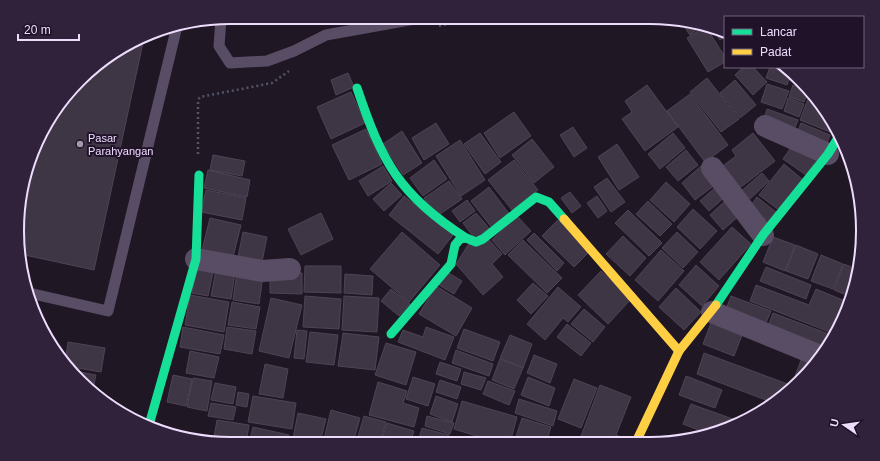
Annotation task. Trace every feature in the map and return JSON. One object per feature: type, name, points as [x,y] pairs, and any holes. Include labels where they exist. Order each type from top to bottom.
[{"type":"street","points":[[357,88],[374,137],[384,160],[402,186],[420,206],[447,227],[476,242],[484,239],[536,197],[542,198],[548,202],[679,351]]},
{"type":"street","points":[[638,437],[679,351],[712,312],[763,235],[833,146],[765,126]]},
{"type":"street","points":[[712,168],[763,235]]},
{"type":"street","points":[[150,421],[196,259],[199,175]]},
{"type":"street","points":[[391,334],[451,264],[455,245],[460,240],[466,238]]},
{"type":"street","points":[[196,259],[262,272],[290,269]]},
{"type":"street","points":[[712,312],[815,354]]},
{"type":"lane","points":[[220,24],[219,46],[230,63],[267,60],[294,51],[326,35],[387,24]]},
{"type":"lane","points":[[34,293],[108,311],[176,31]]},
{"type":"path","points":[[436,26],[446,24]]},
{"type":"path","points":[[199,175],[198,100],[200,97],[272,83],[293,68]]},
{"type":"building","points":[[685,27],[697,30],[690,35]]},
{"type":"building","points":[[699,30],[710,33],[724,55],[724,63],[708,72],[687,38]]},
{"type":"building","points":[[717,35],[724,38],[720,40]]},
{"type":"building","name":"Pasar Parahyangan","points":[[143,43],[94,270],[26,255],[24,244],[24,217],[28,190],[35,164],[45,139],[75,94],[94,75],[116,59]]},
{"type":"building","points":[[742,68],[754,68],[767,82],[753,95],[735,75]]},
{"type":"building","points":[[770,68],[776,68],[790,78],[787,85],[766,78]]},
{"type":"building","points":[[348,73],[354,87],[336,95],[331,80]]},
{"type":"building","points":[[707,78],[739,119],[721,132],[690,92]]},
{"type":"building","points":[[735,80],[756,105],[740,118],[720,93]]},
{"type":"building","points":[[767,84],[789,91],[782,109],[761,102]]},
{"type":"building","points":[[647,85],[678,127],[645,151],[622,119],[632,112],[625,101]]},
{"type":"building","points":[[793,85],[798,87],[806,96],[804,102],[789,97]]},
{"type":"building","points":[[351,92],[365,123],[331,139],[317,107]]},
{"type":"building","points":[[690,94],[728,145],[705,162],[667,111]]},
{"type":"building","points":[[788,98],[804,104],[799,117],[784,111]]},
{"type":"building","points":[[808,98],[830,131],[830,132],[800,120]]},
{"type":"building","points":[[767,109],[798,120],[793,133],[763,122]]},
{"type":"building","points":[[514,112],[531,136],[500,158],[484,133]]},
{"type":"building","points":[[436,123],[449,144],[424,160],[412,138]]},
{"type":"building","points":[[801,123],[830,135],[825,148],[796,136]]},
{"type":"building","points":[[573,127],[587,148],[574,157],[560,135]]},
{"type":"building","points":[[366,129],[382,164],[349,180],[332,145]]},
{"type":"building","points":[[402,131],[422,163],[403,175],[383,144]]},
{"type":"building","points":[[480,133],[501,162],[485,174],[464,144]]},
{"type":"building","points":[[673,133],[685,148],[660,169],[648,154]]},
{"type":"building","points":[[753,133],[775,161],[737,190],[720,168],[736,156],[732,150]]},
{"type":"building","points":[[532,139],[554,167],[534,183],[512,155]]},
{"type":"building","points":[[460,140],[485,180],[461,196],[436,156]]},
{"type":"building","points":[[794,143],[817,159],[806,175],[783,159]]},
{"type":"building","points":[[617,144],[639,177],[619,190],[598,157]]},
{"type":"building","points":[[686,150],[698,165],[678,181],[666,167]]},
{"type":"building","points":[[213,155],[245,161],[242,176],[210,170]]},
{"type":"building","points":[[434,160],[447,179],[423,196],[410,178]]},
{"type":"building","points":[[514,160],[538,190],[512,210],[488,180]]},
{"type":"building","points":[[784,164],[803,180],[779,210],[759,195]]},
{"type":"building","points":[[383,166],[392,181],[368,196],[359,181]]},
{"type":"building","points":[[701,166],[716,184],[695,200],[682,183]]},
{"type":"building","points":[[208,170],[250,180],[247,197],[204,188]]},
{"type":"building","points":[[762,173],[769,181],[748,201],[740,192]]},
{"type":"building","points":[[607,178],[625,202],[611,212],[594,187]]},
{"type":"building","points":[[449,181],[462,199],[437,216],[424,198]]},
{"type":"building","points":[[666,182],[690,204],[674,222],[650,200]]},
{"type":"building","points":[[391,183],[402,195],[384,211],[373,199]]},
{"type":"building","points":[[717,186],[726,196],[709,211],[700,201]]},
{"type":"building","points":[[489,187],[510,215],[492,228],[471,201]]},
{"type":"building","points":[[206,190],[246,198],[242,220],[201,212]]},
{"type":"building","points":[[570,192],[581,206],[572,213],[561,198]]},
{"type":"building","points":[[404,196],[453,235],[438,254],[389,215]]},
{"type":"building","points":[[597,196],[607,211],[598,218],[587,203]]},
{"type":"building","points":[[757,197],[776,212],[765,226],[746,212]]},
{"type":"building","points":[[727,199],[741,214],[723,230],[710,215]]},
{"type":"building","points":[[467,200],[475,211],[460,222],[452,211]]},
{"type":"building","points":[[648,201],[672,224],[660,236],[636,214]]},
{"type":"building","points":[[693,209],[717,231],[700,249],[677,227]]},
{"type":"building","points":[[628,210],[662,243],[649,256],[615,223]]},
{"type":"building","points":[[321,213],[333,239],[301,255],[288,229]]},
{"type":"building","points":[[476,213],[489,228],[475,239],[463,223]]},
{"type":"building","points":[[517,216],[531,231],[505,255],[492,240]]},
{"type":"building","points":[[210,218],[241,225],[232,261],[201,254]]},
{"type":"building","points":[[558,220],[590,251],[574,267],[542,236]]},
{"type":"building","points":[[732,227],[751,244],[719,280],[700,262]]},
{"type":"building","points":[[243,232],[267,237],[261,267],[237,262]]},
{"type":"building","points":[[402,232],[440,265],[409,302],[370,269]]},
{"type":"building","points":[[677,232],[698,252],[683,268],[662,248]]},
{"type":"building","points":[[534,233],[564,263],[557,271],[527,240]]},
{"type":"building","points":[[623,236],[646,258],[630,276],[606,254]]},
{"type":"building","points":[[773,237],[795,245],[785,271],[763,262]]},
{"type":"building","points":[[488,239],[502,254],[492,264],[503,277],[483,295],[456,264],[468,245]]},
{"type":"building","points":[[523,240],[562,278],[547,293],[508,255]]},
{"type":"building","points":[[796,245],[818,254],[808,279],[786,271]]},
{"type":"building","points":[[661,250],[684,271],[658,301],[635,280]]},
{"type":"building","points":[[821,255],[843,264],[833,289],[811,281]]},
{"type":"building","points":[[844,264],[852,268],[846,295],[834,290]]},
{"type":"building","points":[[197,265],[214,268],[208,296],[192,293]]},
{"type":"building","points":[[696,265],[719,286],[702,306],[679,285]]},
{"type":"building","points":[[305,266],[341,266],[341,293],[304,292]]},
{"type":"building","points":[[766,267],[811,285],[806,299],[760,281]]},
{"type":"building","points":[[216,270],[235,273],[231,299],[211,296]]},
{"type":"building","points":[[601,271],[631,299],[608,324],[578,295]]},
{"type":"building","points":[[237,272],[263,276],[259,304],[233,300]]},
{"type":"building","points":[[447,272],[462,281],[454,294],[439,285]]},
{"type":"building","points":[[270,273],[302,273],[302,294],[270,293]]},
{"type":"building","points":[[345,274],[373,276],[372,295],[344,293]]},
{"type":"building","points":[[533,283],[548,296],[531,314],[517,300]]},
{"type":"building","points":[[756,285],[809,305],[816,289],[844,300],[829,332],[750,301]]},
{"type":"building","points":[[436,286],[472,308],[456,336],[419,314]]},
{"type":"building","points":[[558,287],[581,307],[568,322],[563,318],[545,340],[527,324]]},
{"type":"building","points":[[676,288],[701,312],[684,330],[659,307]]},
{"type":"building","points":[[391,289],[410,304],[399,316],[381,301]]},
{"type":"building","points":[[190,295],[229,302],[224,332],[185,325]]},
{"type":"building","points":[[305,296],[341,299],[339,329],[303,327]]},
{"type":"building","points":[[344,296],[379,298],[377,332],[342,330]]},
{"type":"building","points":[[731,296],[771,311],[763,330],[724,315]]},
{"type":"building","points":[[271,298],[302,305],[289,358],[259,351]]},
{"type":"building","points":[[232,302],[260,307],[256,329],[228,325]]},
{"type":"building","points":[[584,309],[605,327],[593,342],[571,324]]},
{"type":"building","points":[[773,313],[828,334],[817,351],[766,332]]},
{"type":"building","points":[[711,323],[742,335],[734,356],[703,344]]},
{"type":"building","points":[[567,324],[591,343],[581,356],[557,337]]},
{"type":"building","points":[[183,327],[224,335],[220,354],[180,347]]},
{"type":"building","points":[[227,327],[256,331],[252,354],[224,349]]},
{"type":"building","points":[[426,327],[454,337],[445,360],[398,342],[403,330],[423,337]]},
{"type":"building","points":[[464,329],[500,342],[493,361],[457,348]]},
{"type":"building","points":[[297,330],[307,331],[304,359],[294,358]]},
{"type":"building","points":[[310,332],[338,335],[334,365],[306,362]]},
{"type":"building","points":[[343,333],[379,337],[375,370],[338,366]]},
{"type":"building","points":[[510,335],[532,344],[523,368],[500,358]]},
{"type":"building","points":[[68,342],[105,348],[101,372],[76,368],[66,355]]},
{"type":"building","points":[[386,343],[416,352],[406,385],[375,375]]},
{"type":"building","points":[[456,350],[493,364],[489,376],[452,363]]},
{"type":"building","points":[[190,351],[219,357],[214,378],[186,373]]},
{"type":"building","points":[[704,353],[788,384],[767,400],[697,374]]},
{"type":"building","points":[[534,355],[557,364],[550,383],[527,373]]},
{"type":"building","points":[[803,355],[812,358],[805,367],[794,379]]},
{"type":"building","points":[[500,359],[523,368],[514,389],[492,380]]},
{"type":"building","points":[[440,362],[461,369],[457,381],[436,374]]},
{"type":"building","points":[[265,364],[288,369],[283,398],[259,394]]},
{"type":"building","points":[[79,372],[96,375],[94,386]]},
{"type":"building","points":[[464,372],[486,378],[481,390],[461,384]]},
{"type":"building","points":[[173,375],[192,379],[186,406],[167,402]]},
{"type":"building","points":[[686,376],[722,390],[715,408],[679,395]]},
{"type":"building","points":[[413,377],[435,384],[428,406],[406,399]]},
{"type":"building","points":[[528,377],[555,388],[549,406],[521,395]]},
{"type":"building","points":[[193,378],[212,381],[207,411],[187,407]]},
{"type":"building","points":[[574,379],[597,388],[581,428],[558,419]]},
{"type":"building","points":[[440,380],[461,387],[457,399],[436,392]]},
{"type":"building","points":[[488,381],[515,391],[509,405],[483,394]]},
{"type":"building","points":[[378,382],[407,391],[403,403],[419,408],[414,427],[369,415]]},
{"type":"building","points":[[215,383],[236,387],[233,404],[211,400]]},
{"type":"building","points":[[600,385],[631,397],[616,435],[621,437],[581,437]]},
{"type":"building","points":[[238,392],[249,394],[247,407],[236,405]]},
{"type":"building","points":[[253,396],[296,403],[292,429],[248,422]]},
{"type":"building","points":[[436,396],[458,404],[452,422],[430,414]]},
{"type":"building","points":[[519,399],[557,411],[553,426],[515,413]]},
{"type":"building","points":[[462,401],[517,417],[512,437],[480,437],[454,429]]},
{"type":"building","points":[[211,403],[236,407],[233,420],[208,416]]},
{"type":"building","points":[[691,404],[733,419],[700,431],[683,424]]},
{"type":"building","points":[[331,410],[360,418],[355,437],[324,437]]},
{"type":"building","points":[[298,413],[326,419],[322,437],[293,437]]},
{"type":"building","points":[[364,416],[386,422],[382,437],[358,437]]},
{"type":"building","points":[[427,416],[454,423],[450,434],[425,426]]},
{"type":"building","points":[[522,418],[551,427],[548,437],[516,437]]},
{"type":"building","points":[[217,420],[249,425],[247,437],[214,437]]},
{"type":"building","points":[[387,423],[414,431],[412,437],[383,437]]},
{"type":"building","points":[[253,427],[289,435],[288,437],[250,437]]},
{"type":"building","points":[[422,428],[449,435],[448,437],[419,437]]},
{"type":"traffic: fast","points":[[357,88],[375,137],[396,175],[424,207],[466,238]]},
{"type":"traffic: fast","points":[[716,305],[763,235],[828,154],[836,141]]},
{"type":"traffic: fast","points":[[150,421],[196,259],[199,175]]},
{"type":"traffic: fast","points":[[391,334],[451,264],[455,245],[460,239],[466,238],[476,242],[483,239],[536,197],[549,202],[564,219]]},
{"type":"traffic: slow","points":[[564,219],[679,351]]},
{"type":"traffic: slow","points":[[638,437],[679,351],[716,305]]},
{"type":"place","name":"Pasar Parahyangan","points":[[80,144]]}]
